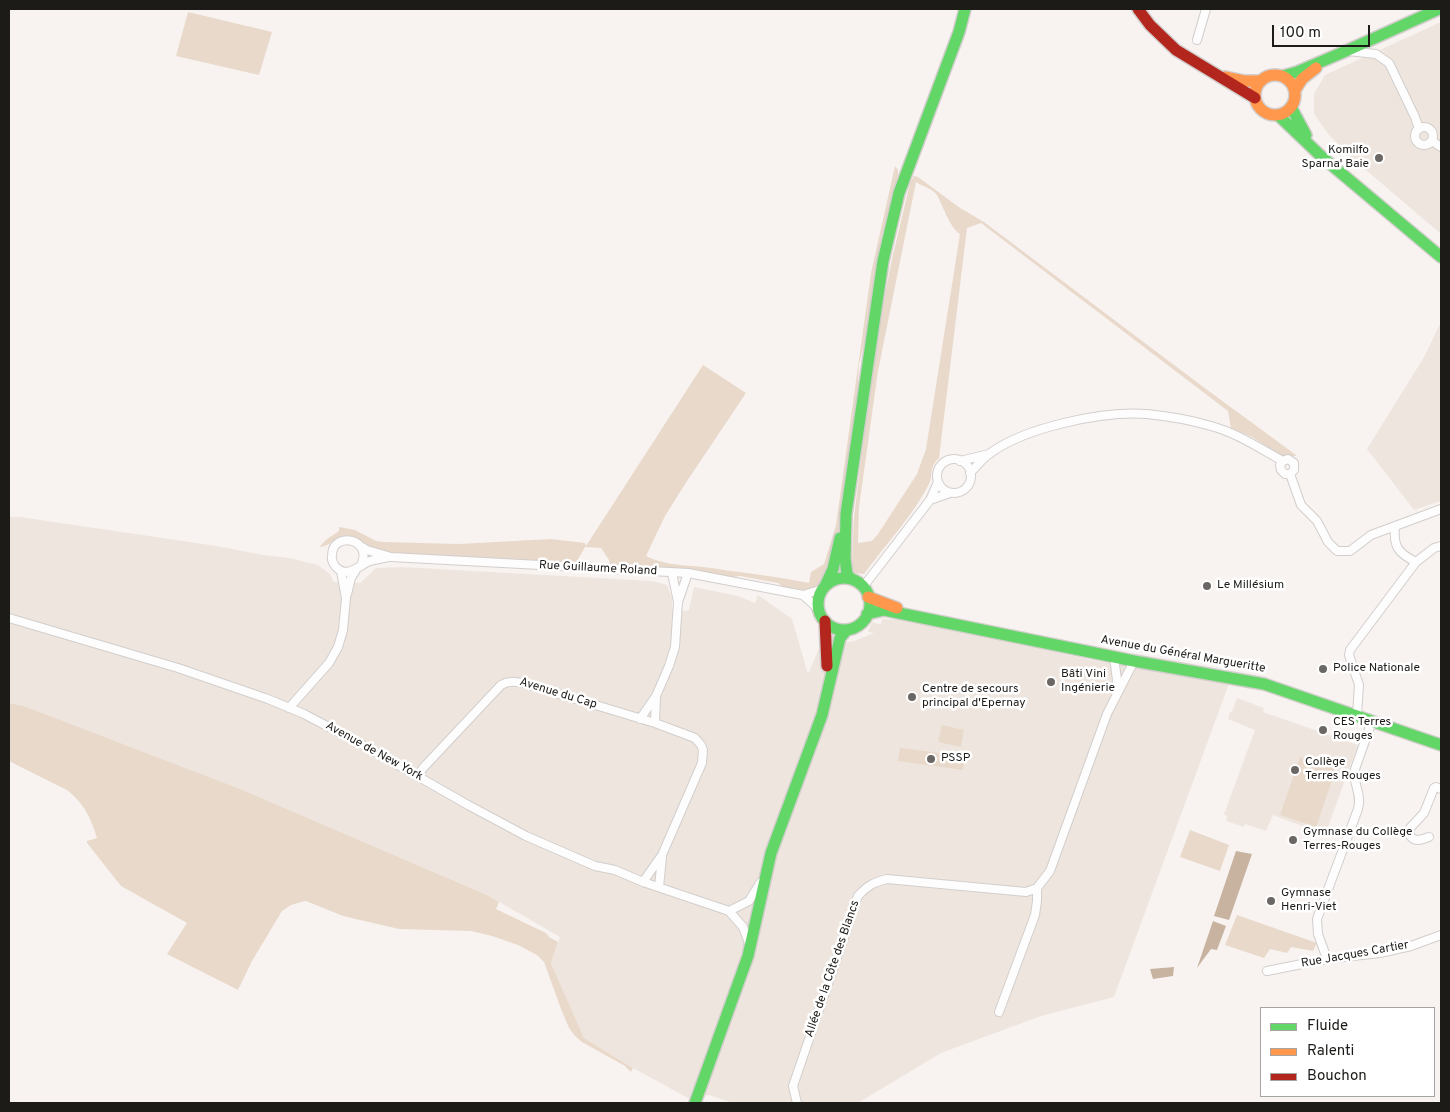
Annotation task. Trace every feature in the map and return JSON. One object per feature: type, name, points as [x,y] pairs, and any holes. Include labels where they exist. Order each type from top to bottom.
[{"type":"main road","points":[[828,685],[827,635],[819,596],[829,580],[834,566],[846,514],[876,298],[893,214],[907,168],[959,32],[965,9]]},
{"type":"main road","points":[[1138,9],[1155,32],[1170,47],[1255,98]]},
{"type":"main road","points":[[1332,57],[1308,73],[1295,90],[1294,103],[1291,108],[1283,114],[1266,113],[1260,109],[1255,98],[1260,81],[1271,75],[1283,76],[1296,72],[1439,9]]},
{"type":"main road","points":[[1214,74],[1260,81]]},
{"type":"main road","points":[[1283,76],[1289,80],[1295,90]]},
{"type":"main road","points":[[1291,108],[1300,126],[1322,157]]},
{"type":"main road","points":[[1278,115],[1322,157],[1441,257]]},
{"type":"main road","points":[[695,1103],[743,973],[750,950],[766,873],[778,831],[822,714],[840,638],[846,630],[859,624],[867,614],[869,603],[866,592],[847,574],[845,558],[846,514]]},
{"type":"main road","points":[[824,587],[839,579],[851,579]]},
{"type":"main road","name":"Avenue du Général Margueritte","points":[[866,592],[912,615]]},
{"type":"main road","name":"Avenue du Général Margueritte","points":[[867,614],[884,610],[1134,661],[1264,684],[1357,714],[1441,745]]},
{"type":"main road","points":[[822,616],[832,627],[846,630]]},
{"type":"street","points":[[1197,40],[1206,9]]},
{"type":"street","points":[[1346,51],[1376,54],[1389,63],[1419,128]]},
{"type":"street","points":[[1424,127],[1431,130],[1434,134],[1432,141],[1425,146],[1417,142],[1415,134],[1419,128],[1424,127]]},
{"type":"street","points":[[1432,141],[1441,147]]},
{"type":"street","points":[[970,473],[989,454],[1009,442],[1039,430],[1113,415],[1146,414],[1211,426],[1246,440],[1283,461],[1280,465],[1281,470],[1285,474],[1290,474],[1301,505],[1317,521],[1328,542],[1337,551],[1350,551],[1371,535],[1441,509]]},
{"type":"street","points":[[866,592],[930,500],[938,482],[938,471],[944,462],[949,460],[960,461],[989,454]]},
{"type":"street","points":[[930,500],[950,493],[961,492],[969,484],[970,473],[968,468],[960,461]]},
{"type":"street","points":[[938,482],[950,493]]},
{"type":"street","points":[[1395,526],[1396,548],[1404,556],[1416,562]]},
{"type":"street","points":[[289,708],[329,663],[338,646],[343,630],[346,598],[351,578],[359,567],[364,558],[360,546],[356,542],[341,541],[334,547],[332,561],[341,571],[347,572],[359,567]]},
{"type":"street","name":"Rue Guillaume Roland","points":[[360,546],[391,557]]},
{"type":"street","points":[[1357,714],[1359,686],[1349,655],[1350,650],[1416,562],[1434,548],[1441,546]]},
{"type":"street","name":"Rue Guillaume Roland","points":[[359,567],[374,560],[391,557],[688,573],[803,595]]},
{"type":"street","points":[[341,571],[346,598]]},
{"type":"street","points":[[640,719],[656,696],[675,647],[678,602],[672,572]]},
{"type":"street","points":[[678,602],[688,573]]},
{"type":"street","points":[[822,616],[814,604],[803,595],[824,587]]},
{"type":"street","name":"Avenue de New York","points":[[9,618],[178,668],[268,698],[361,744],[526,836],[595,866],[615,870],[643,882],[729,911]]},
{"type":"street","points":[[1114,657],[1117,680],[1115,697]]},
{"type":"street","points":[[999,1012],[1035,915],[1038,900],[1037,888],[1050,871],[1107,714],[1134,661]]},
{"type":"street","name":"Avenue du Cap","points":[[418,776],[423,768],[501,685],[507,682],[514,681],[526,684],[655,723],[695,738],[702,745],[704,756],[662,855]]},
{"type":"street","points":[[655,723],[656,696]]},
{"type":"street","points":[[1327,959],[1318,934],[1318,918],[1358,809],[1360,796],[1354,772],[1372,720]]},
{"type":"street","points":[[1429,837],[1419,841],[1414,840],[1409,834],[1410,828],[1424,813],[1434,788],[1441,789]]},
{"type":"street","points":[[643,882],[662,855]]},
{"type":"street","points":[[659,887],[662,855]]},
{"type":"street","points":[[750,950],[743,927],[729,911],[749,901],[766,873]]},
{"type":"street","name":"Allée de la Côte des Blancs","points":[[797,1103],[793,1086],[858,896],[866,887],[874,882],[887,879],[1026,892],[1037,888]]},
{"type":"street","name":"Rue Jacques Cartier","points":[[1267,971],[1327,959],[1411,946],[1441,935]]},
{"type":"shaded area","points":[[188,12],[272,32],[259,75],[176,56]]},
{"type":"shaded area","points":[[1441,22],[1441,234],[1353,159],[1329,135],[1314,114],[1314,94],[1325,75]]},
{"type":"shaded area","points":[[895,166],[898,170],[898,175],[882,235],[865,340],[859,364],[857,405],[840,526],[828,578],[816,589],[804,590],[783,587],[778,583],[740,576],[733,577],[691,571],[610,565],[601,548],[585,547],[576,563],[389,553],[371,549],[355,537],[348,536],[341,537],[326,546],[319,547],[339,531],[339,527],[355,530],[376,541],[383,542],[459,544],[551,539],[585,543],[586,546],[703,365],[746,393],[665,516],[646,556],[674,564],[756,574],[809,583],[811,572],[824,564],[836,525],[871,273]]},
{"type":"shaded area","points":[[914,176],[918,177],[960,208],[984,222],[1296,456],[1282,456],[1252,437],[1231,428],[1228,411],[981,223],[967,228],[939,458],[933,465],[928,486],[906,520],[864,574],[853,573],[854,517],[876,340],[892,259],[910,183]],"holes":[[[916,182],[937,195],[950,222],[960,234],[926,449],[917,474],[878,534],[872,541],[858,543],[859,507],[878,371]]]},
{"type":"shaded area","points":[[1441,322],[1441,501],[1414,510],[1367,449],[1424,357]]},
{"type":"shaded area","points":[[9,517],[20,517],[289,558],[318,565],[330,574],[334,582],[360,583],[376,568],[402,567],[652,581],[667,585],[672,598],[672,609],[685,611],[689,610],[694,587],[738,596],[755,603],[758,595],[792,619],[808,674],[820,646],[854,641],[874,633],[868,632],[872,622],[881,625],[882,619],[904,620],[996,638],[1095,661],[1230,681],[1114,997],[1041,1016],[941,1053],[858,1103],[733,1103],[709,1095],[688,1098],[584,1038],[551,963],[560,937],[487,895],[239,789],[24,706],[9,703]]},
{"type":"shaded area","name":"Collège Terres Rouges","points":[[1237,698],[1264,708],[1263,712],[1358,745],[1325,835],[1273,815],[1266,831],[1245,824],[1244,827],[1226,821],[1227,816],[1224,814],[1255,730],[1228,719]]},
{"type":"shaded area","points":[[9,703],[24,706],[240,789],[487,895],[499,902],[496,909],[546,933],[558,942],[551,963],[584,1038],[633,1068],[631,1072],[625,1066],[582,1042],[575,1036],[569,1028],[561,1009],[544,962],[537,955],[518,945],[492,936],[471,931],[399,929],[343,916],[306,901],[291,905],[282,911],[252,961],[238,990],[167,954],[187,923],[121,886],[87,843],[87,841],[97,838],[86,811],[73,795],[67,790],[9,761]]},
{"type":"shaded area","points":[[942,725],[964,730],[961,747],[938,742]]},
{"type":"shaded area","name":"PSSP","points":[[900,748],[965,756],[963,770],[898,761]]},
{"type":"shaded area","points":[[1300,757],[1336,769],[1316,827],[1280,815]]},
{"type":"shaded area","points":[[1190,830],[1229,845],[1220,871],[1180,857]]},
{"type":"shaded area","points":[[1236,851],[1252,854],[1229,920],[1214,916]]},
{"type":"shaded area","points":[[1237,915],[1317,943],[1313,951],[1291,947],[1287,953],[1270,949],[1264,958],[1225,945]]},
{"type":"shaded area","points":[[1213,921],[1226,926],[1217,950],[1211,949],[1197,968]]},
{"type":"shaded area","points":[[1174,967],[1173,976],[1153,979],[1150,969]]},
{"type":"traffic: fast","points":[[851,579],[847,574],[845,558],[846,514],[883,261],[899,193],[959,32],[965,9]]},
{"type":"traffic: fast","points":[[1283,76],[1346,51],[1439,9]]},
{"type":"traffic: fast","points":[[1291,107],[1306,135]]},
{"type":"traffic: fast","points":[[1278,115],[1322,157],[1441,257]]},
{"type":"traffic: fast","points":[[825,586],[833,569],[840,538]]},
{"type":"traffic: fast","points":[[844,578],[854,580],[862,586],[868,594],[870,604],[868,614],[862,622],[854,628],[844,630],[834,628],[826,622],[820,614],[818,604],[820,594],[826,586],[834,580],[844,578]]},
{"type":"traffic: fast","points":[[867,614],[884,610],[1134,661],[1264,684],[1441,745]]},
{"type":"traffic: fast","points":[[695,1103],[748,956],[771,853],[822,715],[840,638],[847,630]]},
{"type":"traffic: slow","points":[[1295,90],[1302,79],[1316,68]]},
{"type":"traffic: slow","points":[[1279,75],[1286,78],[1292,84],[1295,95],[1294,103],[1286,112],[1279,115],[1271,115],[1264,112],[1256,103],[1255,91],[1258,84],[1267,76],[1279,75]]},
{"type":"traffic: slow","points":[[1225,77],[1244,81],[1261,81]]},
{"type":"traffic: slow","points":[[868,597],[897,608]]},
{"type":"traffic: jam","points":[[1138,9],[1150,25],[1176,50],[1255,98]]},
{"type":"traffic: jam","points":[[825,621],[827,666]]},
{"type":"place","name":"Komilfo Sparna' Baie","points":[[1379,158]]},
{"type":"place","name":"Le Millésium","points":[[1207,586]]},
{"type":"place","name":"Police Nationale","points":[[1323,669]]},
{"type":"place","name":"Bâti Vini Ingénierie","points":[[1051,682]]},
{"type":"place","name":"Centre de secours principal d'Epernay","points":[[912,697]]},
{"type":"place","name":"CES Terres Rouges","points":[[1323,730]]},
{"type":"place","name":"PSSP","points":[[931,759]]},
{"type":"place","name":"Collège Terres Rouges","points":[[1295,770]]},
{"type":"place","name":"Gymnase du Collège Terres-Rouges","points":[[1293,840]]},
{"type":"place","name":"Gymnase Henri-Viet","points":[[1271,901]]}]
